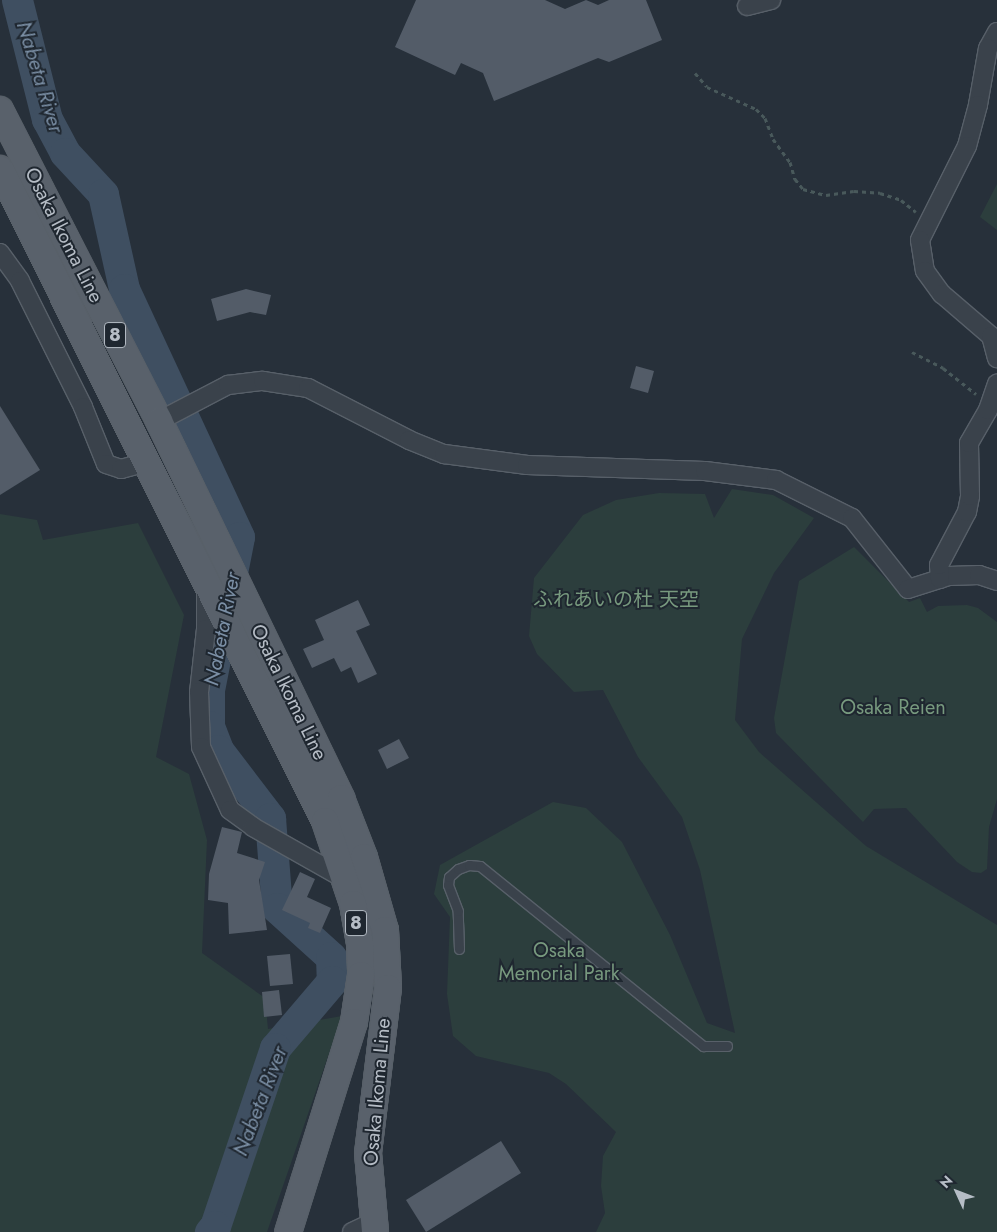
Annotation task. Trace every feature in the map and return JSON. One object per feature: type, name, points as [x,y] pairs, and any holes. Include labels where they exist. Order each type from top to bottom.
[{"type":"main road","name":"Osaka Ikoma Line","points":[[0,110],[165,417],[225,562],[341,798],[364,857],[385,930],[388,988],[368,1153],[367,1229]]},
{"type":"main road","name":"Osaka Ikoma Line","points":[[0,169],[148,462],[229,631],[325,821],[345,879],[360,942],[361,975],[354,1022],[288,1232]]},
{"type":"street","points":[[747,6],[771,0]]},
{"type":"street","points":[[997,32],[988,48],[978,105],[967,146],[920,240],[925,271],[942,294],[992,336],[997,358]]},
{"type":"street","points":[[0,253],[24,289],[83,407],[106,464],[121,469],[148,462]]},
{"type":"street","points":[[165,417],[228,385],[263,381],[308,388],[409,440],[444,454],[527,465],[705,471],[776,480],[852,518],[908,589],[940,578],[979,576],[997,581]]},
{"type":"street","points":[[940,578],[939,564],[967,512],[970,496],[968,444],[988,410],[997,384]]},
{"type":"street","points":[[210,592],[199,692],[201,747],[230,810],[253,827],[345,879]]},
{"type":"lane","points":[[459,950],[458,911],[448,885],[449,878],[458,869],[469,865],[480,866],[703,1046],[727,1046]]},
{"type":"path","points":[[695,73],[707,87],[756,109],[765,118],[772,139],[790,162],[795,179],[803,189],[826,195],[854,191],[880,193],[901,200],[928,223]]},
{"type":"path","points":[[912,352],[943,368],[981,398],[988,410]]},
{"type":"green space","points":[[997,184],[997,230],[980,217]]},
{"type":"green space","points":[[732,489],[773,495],[814,518],[774,573],[742,639],[735,720],[759,752],[866,846],[997,925],[997,1232],[596,1232],[605,1213],[601,1186],[603,1156],[616,1132],[566,1084],[549,1073],[476,1056],[453,1036],[447,994],[450,917],[434,894],[440,865],[553,802],[586,808],[622,842],[670,935],[707,1023],[735,1033],[700,870],[682,817],[638,757],[603,690],[574,692],[537,654],[529,636],[534,578],[583,515],[616,500],[659,493],[705,494],[714,518]]},
{"type":"green space","points":[[0,514],[37,520],[43,540],[138,523],[184,615],[156,757],[189,774],[207,840],[202,953],[265,998],[268,1029],[342,1016],[267,1232],[0,1232]]},
{"type":"green space","name":"Osaka Reien","points":[[854,547],[909,602],[920,598],[927,612],[938,606],[967,605],[978,608],[997,622],[997,799],[989,827],[987,869],[981,873],[972,872],[957,862],[906,808],[874,809],[863,822],[776,733],[774,718],[799,581]]},
{"type":"building","points":[[416,0],[545,0],[565,9],[586,0],[598,5],[609,0],[646,0],[662,40],[609,62],[598,58],[494,101],[483,73],[461,63],[455,75],[395,47]]},
{"type":"building","points":[[246,289],[271,295],[266,315],[250,312],[217,321],[211,299]]},
{"type":"building","points":[[636,366],[654,371],[648,393],[630,388]]},
{"type":"building","points":[[0,406],[40,470],[0,495]]},
{"type":"building","points":[[358,600],[370,625],[356,631],[377,674],[358,683],[351,667],[341,672],[334,658],[312,668],[303,649],[324,640],[315,620]]},
{"type":"building","points":[[399,739],[409,758],[387,769],[378,750]]},
{"type":"building","points":[[222,827],[242,832],[237,853],[265,862],[259,880],[267,930],[229,934],[228,903],[208,900],[209,874]]},
{"type":"building","points":[[300,872],[315,879],[307,897],[331,908],[320,933],[308,928],[310,923],[282,910]]},
{"type":"building","points":[[290,954],[293,984],[270,986],[267,956]]},
{"type":"building","points":[[279,990],[282,1015],[264,1017],[262,992]]},
{"type":"building","points":[[501,1141],[521,1173],[426,1232],[406,1200]]},
{"type":"waterway","name":"Nabeta River","points":[[17,0],[47,119],[65,153],[103,194],[124,289],[239,537],[209,690],[209,726],[218,750],[270,818],[277,908],[331,957],[332,981],[275,1048],[215,1226],[210,1232]]},
{"type":"park label","name":"ふれあいの杜 天空","points":[[616,599]]},
{"type":"park label","name":"Osaka Memorial Park","points":[[559,962]]}]
